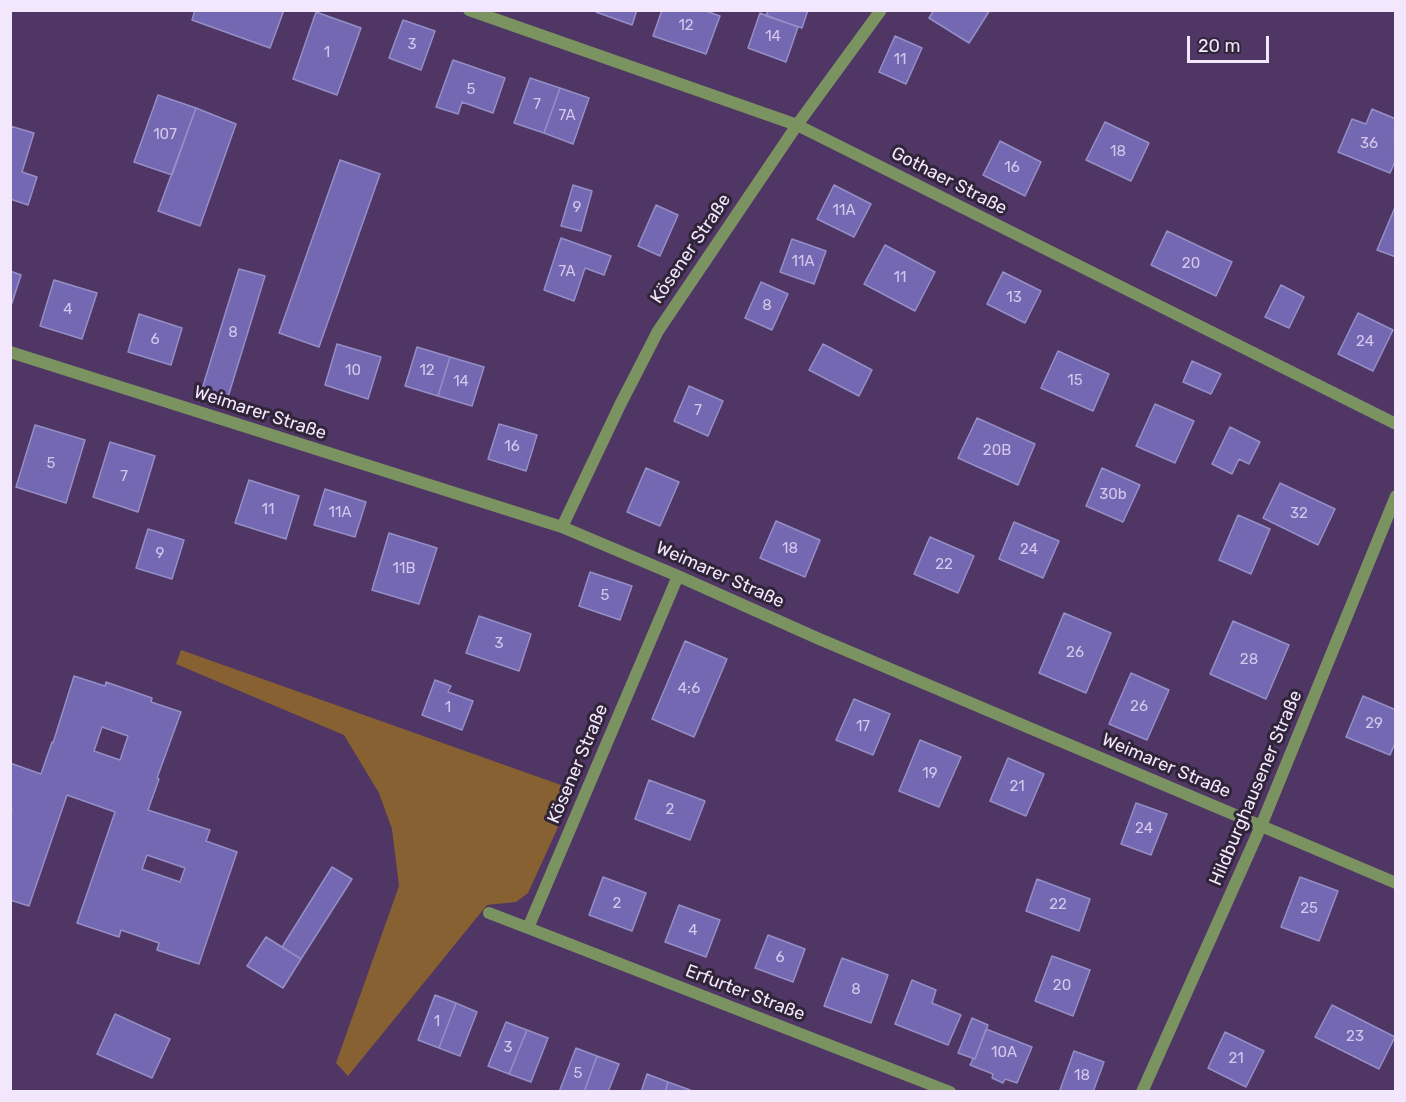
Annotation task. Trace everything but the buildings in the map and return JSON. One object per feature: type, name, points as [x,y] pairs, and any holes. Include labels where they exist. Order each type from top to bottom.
[{"type":"street","name":"Gothaer Straße","points":[[469,10],[797,125],[1395,424]]},
{"type":"street","name":"Kösener Straße","points":[[562,527],[658,331],[797,125],[881,10]]},
{"type":"street","name":"Weimarer Straße","points":[[10,352],[562,527],[1395,883]]},
{"type":"street","name":"Hildburghausener Straße","points":[[1148,1090],[1261,826],[1395,496]]},
{"type":"street","name":"Kösener Straße","points":[[528,928],[678,576]]},
{"type":"street","points":[[489,913],[528,928]]},
{"type":"street","name":"Erfurter Straße","points":[[528,928],[950,1092]]},
{"type":"shaded area","points":[[181,650],[575,790],[528,893],[516,902],[487,905],[348,1076],[336,1063],[399,886],[392,829],[379,793],[344,735],[176,664]]}]
